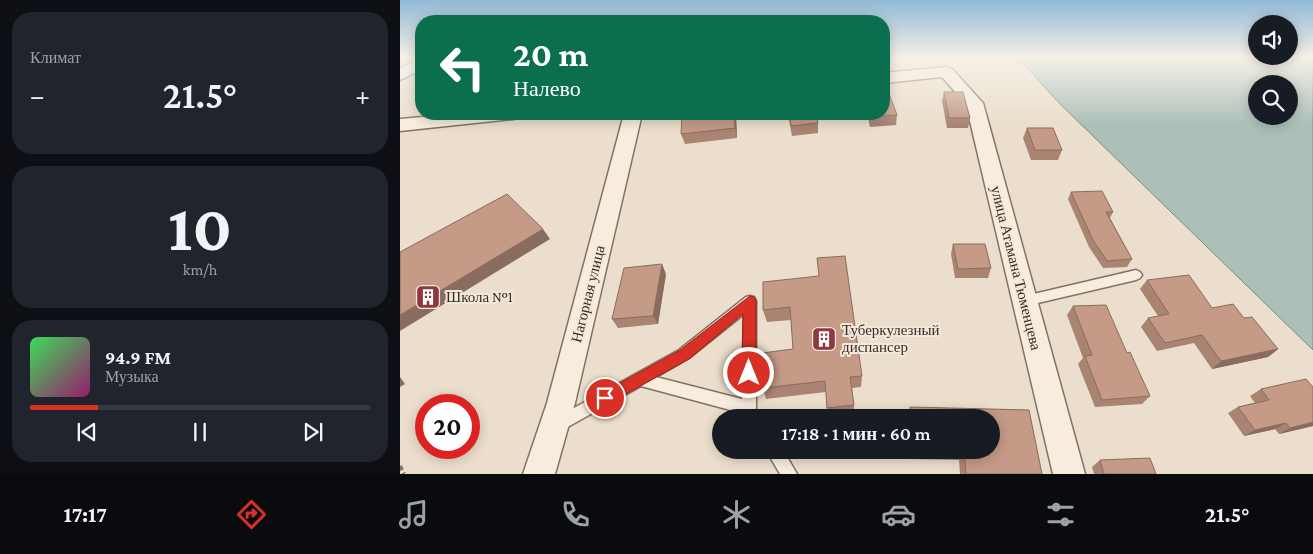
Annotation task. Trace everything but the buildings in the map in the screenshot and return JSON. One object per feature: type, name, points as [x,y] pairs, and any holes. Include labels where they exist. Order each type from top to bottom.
[{"type":"street","name":"улица Атамана Тюменцева","points":[[957,80],[974,102],[1069,474]]},
{"type":"street","points":[[400,125],[451,120]]},
{"type":"street","name":"Нагорная улица","points":[[539,474],[553,428],[631,120]]},
{"type":"lane","points":[[1025,301],[1136,275]]},
{"type":"lane","points":[[553,428],[684,354],[750,301],[752,409]]},
{"type":"lane","points":[[640,379],[739,409]]},
{"type":"lane","points":[[780,459],[789,474]]},
{"type":"path","points":[[400,466],[404,474]]},
{"type":"shaded area","points":[[1038,80],[1248,80],[1248,125],[1298,125],[1298,80],[1313,80],[1313,350],[1059,103]]},
{"type":"place","name":"Школа №1","points":[[428,297]]},
{"type":"place","name":"Туберкулезный диспансер","points":[[824,339]]},
{"type":"route","points":[[605,398],[684,354],[750,301],[749,373]]}]
